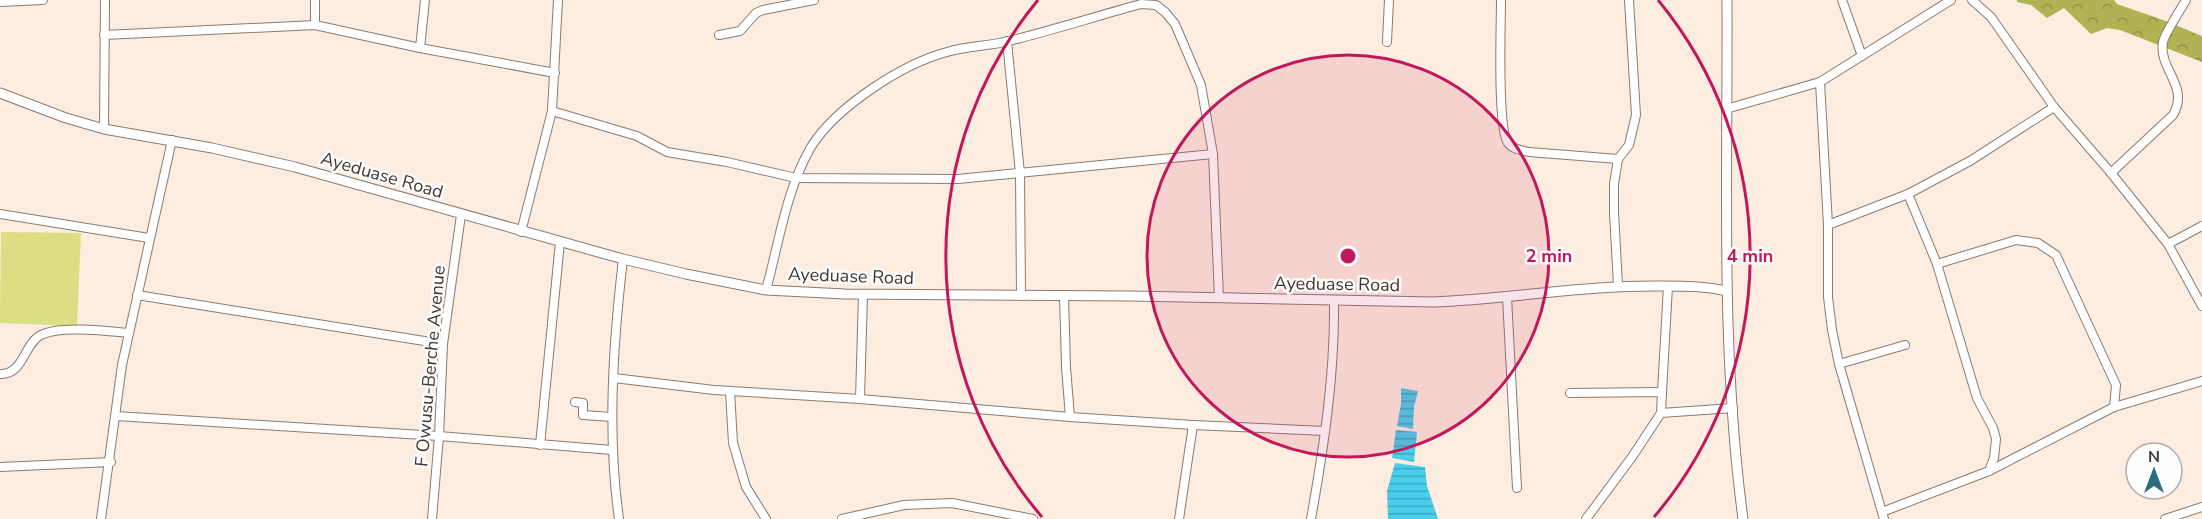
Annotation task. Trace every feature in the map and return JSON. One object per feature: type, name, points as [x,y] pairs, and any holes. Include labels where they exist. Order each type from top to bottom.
[{"type":"street","points":[[0,2],[43,0]]},
{"type":"street","points":[[104,129],[105,0]]},
{"type":"street","points":[[315,0],[315,25]]},
{"type":"street","points":[[420,48],[425,0]]},
{"type":"street","points":[[521,232],[552,111],[558,0]]},
{"type":"street","points":[[719,35],[740,31],[756,13],[763,10],[814,0]]},
{"type":"street","points":[[1388,42],[1389,0]]},
{"type":"street","points":[[1501,0],[1502,114],[1507,142],[1515,148],[1529,152],[1618,159]]},
{"type":"street","points":[[1618,285],[1614,184],[1618,159],[1629,145],[1636,115],[1629,0]]},
{"type":"street","points":[[1727,0],[1726,291],[1743,519]]},
{"type":"street","points":[[1842,0],[1862,56]]},
{"type":"street","points":[[1726,109],[1820,82],[1951,0]]},
{"type":"street","points":[[1972,0],[1991,17],[2054,107],[2168,244],[2202,306]]},
{"type":"street","points":[[2111,173],[2173,115],[2178,107],[2178,90],[2164,56],[2163,44],[2166,33],[2186,0]]},
{"type":"street","points":[[766,290],[796,178],[823,130],[845,109],[868,92],[927,58],[966,47],[1007,41],[1141,4],[1156,5],[1175,24],[1201,85],[1213,154],[1219,298]]},
{"type":"street","points":[[104,35],[315,25],[420,48],[555,73]]},
{"type":"street","points":[[1007,41],[1020,174],[1021,296]]},
{"type":"street","points":[[1820,82],[1828,225],[1828,297],[1832,330],[1839,364],[1883,516],[1989,471],[2114,407],[2202,381]]},
{"type":"street","name":"Ayeduase Road","points":[[0,93],[66,118],[104,129],[172,140],[330,176],[521,232],[623,259],[766,290],[863,294],[1064,295],[1433,302],[1618,285],[1726,291]]},
{"type":"street","points":[[1828,225],[1908,195],[1970,161],[2054,107]]},
{"type":"street","points":[[552,111],[637,136],[667,152],[727,162],[796,178],[958,179],[1213,154]]},
{"type":"street","points":[[101,519],[111,462],[122,365],[172,140]]},
{"type":"street","points":[[1908,195],[1937,264],[1977,398],[1993,428],[1996,439],[1994,458],[1989,471]]},
{"type":"street","points":[[0,214],[149,238]]},
{"type":"street","name":"F Owusu-Berche Avenue","points":[[432,519],[443,344],[461,215]]},
{"type":"street","points":[[2168,244],[2202,226]]},
{"type":"street","points":[[1937,264],[2016,240],[2038,243],[2056,255],[2116,385],[2114,407]]},
{"type":"street","points":[[540,445],[560,242]]},
{"type":"street","points":[[619,519],[612,450],[612,417],[618,302],[623,259]]},
{"type":"street","points":[[1586,519],[1614,483],[1661,413],[1668,286]]},
{"type":"street","points":[[860,399],[863,294]]},
{"type":"street","points":[[137,295],[443,344]]},
{"type":"street","points":[[1064,295],[1070,417]]},
{"type":"street","points":[[1507,297],[1517,488]]},
{"type":"street","points":[[1311,519],[1332,368],[1334,300]]},
{"type":"street","points":[[0,374],[6,374],[16,368],[35,339],[51,331],[97,330],[129,333]]},
{"type":"street","points":[[1839,364],[1905,345]]},
{"type":"street","points":[[614,378],[730,391],[860,399],[1070,417],[1325,431]]},
{"type":"street","points":[[730,391],[733,443],[746,487],[766,519]]},
{"type":"street","points":[[1570,393],[1662,392]]},
{"type":"street","points":[[575,402],[583,403],[583,415],[612,417]]},
{"type":"street","points":[[1661,413],[1733,408]]},
{"type":"street","points":[[116,416],[439,436],[612,450]]},
{"type":"street","points":[[1179,519],[1193,425]]},
{"type":"street","points":[[0,467],[111,462]]},
{"type":"street","points":[[842,519],[914,504],[952,503],[1003,516],[1033,519]]},
{"type":"street","points":[[2165,519],[2202,507]]},
{"type":"green space","points":[[2017,0],[2114,0],[2117,4],[2202,36],[2202,62],[2120,30],[2107,28],[2091,34],[2064,8],[2047,18],[2031,5],[2017,2]]},
{"type":"green space","points":[[1,232],[81,233],[77,326],[0,323]]},
{"type":"water","points":[[1401,388],[1418,391],[1414,407],[1413,429],[1397,426]]},
{"type":"water","points":[[1396,430],[1417,432],[1414,462],[1392,458]]},
{"type":"water","points":[[1395,463],[1425,467],[1427,486],[1438,519],[1388,519],[1387,491]]}]
